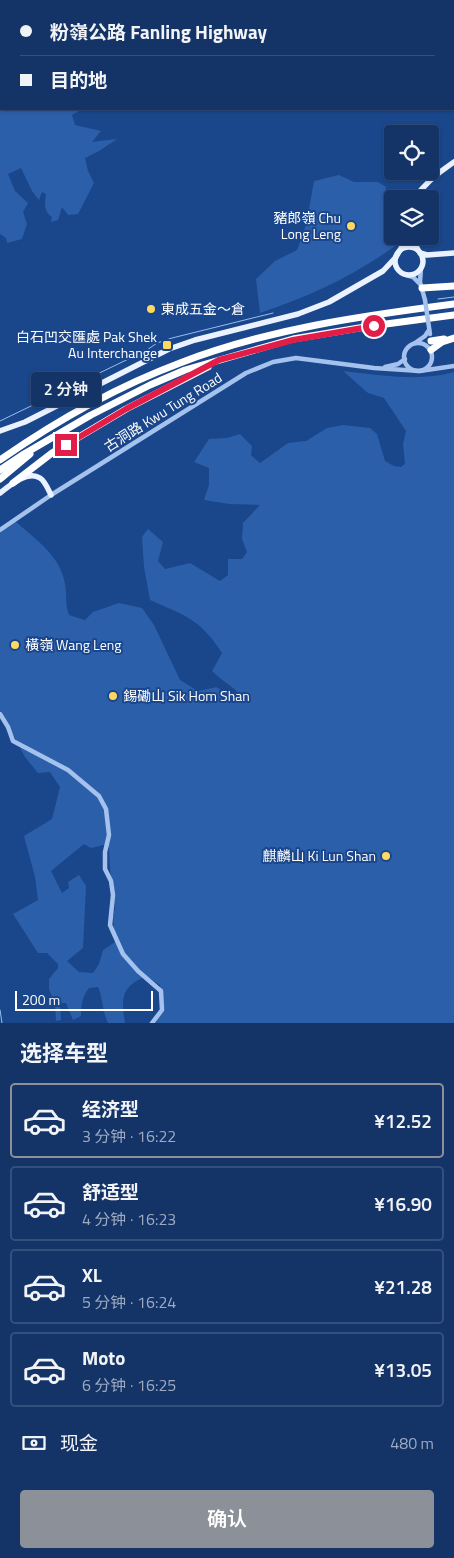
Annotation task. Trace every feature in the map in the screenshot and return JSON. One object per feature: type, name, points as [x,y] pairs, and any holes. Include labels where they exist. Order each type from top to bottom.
[{"type":"highway","points":[[422,288],[454,286]]},
{"type":"highway","points":[[0,455],[117,391],[178,363],[256,338],[343,320],[454,304]]},
{"type":"highway","points":[[0,470],[50,438],[91,415],[150,385],[185,370],[293,340],[371,326],[454,315]]},
{"type":"highway","points":[[430,340],[454,337]]},
{"type":"highway","points":[[13,483],[52,453],[118,414],[219,360]]},
{"type":"highway","points":[[0,460],[54,425]]},
{"type":"highway","points":[[0,479],[50,438]]},
{"type":"main road","points":[[421,190],[438,173],[454,162]]},
{"type":"main road","points":[[403,245],[396,257],[396,266],[403,273]]},
{"type":"main road","points":[[415,245],[419,252],[422,266]]},
{"type":"main road","points":[[0,431],[25,422],[169,349],[195,340],[298,314],[333,300],[383,270],[406,248],[415,249],[427,255],[454,254]]},
{"type":"main road","points":[[383,270],[395,269],[403,273],[415,274],[427,258],[437,254]]},
{"type":"main road","points":[[0,493],[13,483],[35,476],[41,479],[51,494]]},
{"type":"street","points":[[422,266],[420,278],[425,300],[432,360],[434,365],[442,368]]},
{"type":"street","points":[[403,273],[412,277],[422,288]]},
{"type":"street","points":[[432,360],[428,366],[420,371],[409,367],[405,359],[406,351],[425,336],[430,340],[436,369]]},
{"type":"street","points":[[412,345],[430,340]]},
{"type":"street","name":"古洞路 Kwu Tung Road","points":[[0,530],[51,494],[246,374],[273,362],[296,358],[374,368],[420,371],[454,366]]},
{"type":"street","points":[[374,368],[398,364],[405,359]]},
{"type":"street","points":[[0,714],[8,727],[12,741],[68,770],[99,796],[106,809],[109,835],[105,852],[105,869],[111,881],[113,895],[110,925],[123,954],[138,971],[161,991],[162,1010],[152,1023]]},
{"type":"shaded area","points":[[0,110],[81,110],[72,115],[75,125],[101,131],[92,142],[117,139],[85,158],[88,171],[94,183],[78,214],[68,215],[62,207],[58,220],[51,222],[52,217],[45,207],[46,194],[42,192],[39,200],[32,191],[21,168],[8,174],[15,191],[28,203],[23,212],[27,224],[22,239],[7,243],[6,238],[0,234]]},
{"type":"shaded area","points":[[339,175],[354,182],[378,182],[386,187],[384,190],[384,245],[395,246],[363,267],[330,285],[260,313],[256,279],[275,261],[297,250],[306,225],[314,181]]},
{"type":"shaded area","points":[[343,371],[413,377],[427,377],[454,372],[454,1023],[156,1023],[163,1001],[160,985],[146,976],[127,989],[123,1000],[125,1023],[108,1023],[98,987],[89,988],[87,991],[82,1001],[81,1016],[73,1020],[66,1003],[60,1003],[61,1020],[56,1021],[55,1005],[49,989],[49,979],[58,968],[58,964],[47,953],[38,953],[13,914],[38,900],[35,877],[24,836],[52,819],[60,787],[50,772],[38,773],[25,757],[0,710],[0,532],[15,521],[39,541],[53,557],[63,574],[69,615],[85,620],[93,612],[119,603],[142,608],[154,625],[180,680],[198,691],[217,687],[229,697],[237,691],[212,671],[222,653],[207,633],[183,615],[150,600],[144,567],[142,537],[148,529],[163,542],[158,561],[165,569],[190,563],[220,581],[228,575],[228,559],[242,559],[247,552],[242,539],[243,523],[260,505],[229,504],[204,500],[209,485],[209,468],[194,462],[209,439],[227,438],[240,434],[252,446],[251,455],[260,463],[288,443],[306,441],[327,428],[343,425],[370,428],[377,434],[385,461],[394,466],[401,467],[405,464],[403,444],[406,431],[384,398],[368,393]],"holes":[[[84,844],[91,848],[104,845],[109,848],[115,908],[113,918],[114,929],[118,940],[103,950],[99,964],[93,973],[79,972],[67,961],[83,948],[86,886],[79,875],[68,882],[69,888],[62,893],[51,871]]]},
{"type":"waterway","points":[[438,299],[454,297]]},
{"type":"waterway","points":[[0,421],[147,350],[157,343],[273,313]]},
{"type":"waterway","points":[[0,1010],[2,1023]]},
{"type":"place","name":"豬郎嶺 Chu Long Leng","points":[[351,226]]},
{"type":"place","name":"東成五金～倉","points":[[151,309]]},
{"type":"place","name":"白石凹交匯處 Pak Shek Au Interchange","points":[[167,345]]},
{"type":"place","name":"橫嶺 Wang Leng","points":[[15,645]]},
{"type":"place","name":"錫磡山 Sik Hom Shan","points":[[113,696]]},
{"type":"place","name":"麒麟山 Ki Lun Shan","points":[[386,856]]},
{"type":"route","points":[[66,445],[126,409],[219,360],[293,340],[374,326]]}]
